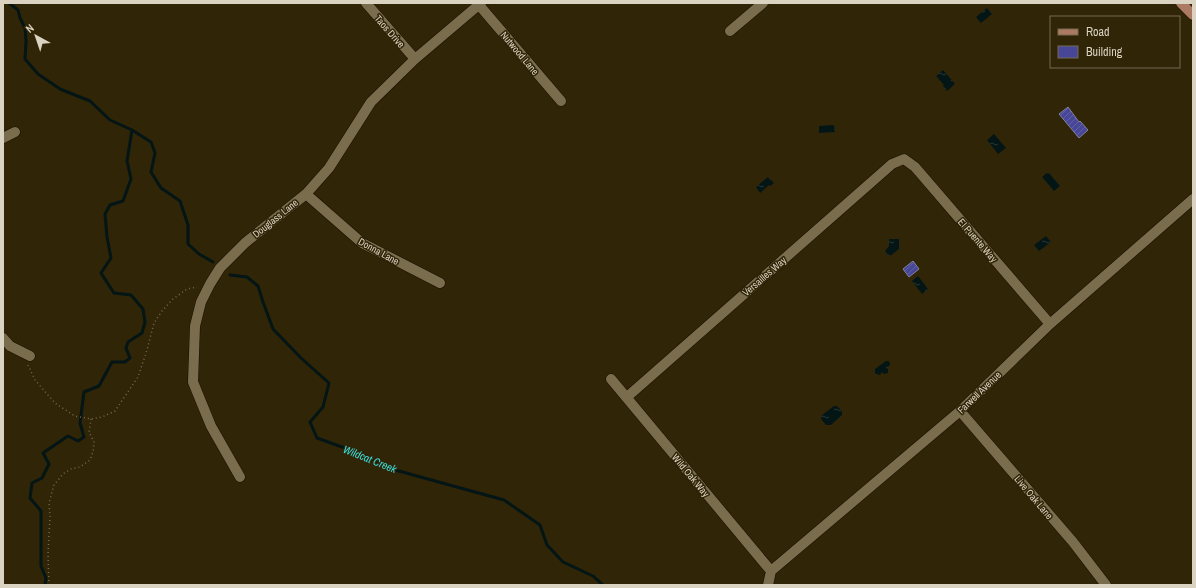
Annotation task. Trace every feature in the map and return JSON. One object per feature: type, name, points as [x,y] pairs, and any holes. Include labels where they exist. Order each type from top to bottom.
[{"type":"main road","points":[[1181,3],[1193,14]]},
{"type":"street","name":"Taos Drive","points":[[366,3],[415,59]]},
{"type":"street","points":[[730,30],[763,3]]},
{"type":"street","name":"Douglass Lane","points":[[240,477],[211,426],[193,382],[195,326],[201,302],[210,284],[220,268],[245,243],[306,194],[329,168],[371,102],[415,59],[480,4]]},
{"type":"street","name":"Nutwood Lane","points":[[480,4],[561,101]]},
{"type":"street","points":[[3,138],[15,132]]},
{"type":"street","name":"El Puente Way","points":[[904,159],[915,166],[1050,324]]},
{"type":"street","name":"Versailles Way","points":[[627,397],[892,164],[904,159]]},
{"type":"street","name":"Donna Lane","points":[[306,194],[362,243],[440,283]]},
{"type":"street","name":"Farwell Avenue","points":[[771,571],[960,411],[1050,324],[1193,199]]},
{"type":"street","points":[[3,338],[10,346],[26,354]]},
{"type":"street","name":"Wild Oak Way","points":[[611,379],[771,571]]},
{"type":"street","name":"Live Oak Lane","points":[[960,411],[1068,536],[1106,585]]},
{"type":"street","points":[[768,585],[771,571]]},
{"type":"path","points":[[26,354],[35,380],[55,402],[76,416],[87,419],[102,417],[115,411],[138,377],[154,323],[162,311],[173,299],[188,289],[210,284]]},
{"type":"path","points":[[49,585],[49,503],[54,485],[63,474],[80,467],[90,460],[94,442],[89,432],[91,419]]},
{"type":"water","points":[[987,8],[992,14],[981,23],[976,17]]},
{"type":"water","points":[[943,70],[955,84],[947,91],[936,76]]},
{"type":"water","points":[[834,125],[835,132],[819,133],[819,126]]},
{"type":"water","points":[[994,134],[1006,148],[998,154],[987,140]]},
{"type":"water","points":[[1048,172],[1060,186],[1054,191],[1042,177]]},
{"type":"water","points":[[768,177],[774,183],[770,186],[769,185],[760,193],[756,187]]},
{"type":"water","points":[[1046,236],[1051,242],[1039,251],[1034,245]]},
{"type":"water","points":[[889,239],[899,239],[899,249],[890,256],[885,251],[889,246]]},
{"type":"water","points":[[918,276],[928,289],[922,294],[912,281]]},
{"type":"water","points":[[886,361],[889,361],[890,365],[887,368],[888,373],[884,374],[882,372],[880,375],[875,374],[875,369]]},
{"type":"water","points":[[834,406],[837,406],[842,411],[842,415],[831,425],[826,425],[821,419],[822,415]]},
{"type":"building","points":[[1068,107],[1079,122],[1080,121],[1088,130],[1079,138],[1059,114]]},
{"type":"building","points":[[913,261],[919,269],[909,277],[903,269]]},
{"type":"waterway","name":"Wildcat Creek","points":[[9,3],[18,10],[25,28],[25,59],[38,74],[60,89],[90,101],[110,120],[132,130],[151,142],[155,153],[151,172],[161,188],[180,201],[188,225],[188,244],[199,254],[213,262]]},
{"type":"waterway","points":[[45,585],[46,578],[41,566],[41,511],[30,498],[32,483],[42,478],[49,464],[43,453],[68,436],[78,441],[84,437],[80,423],[84,392],[99,386],[112,362],[125,362],[130,358],[126,348],[128,342],[142,333],[145,322],[143,309],[131,295],[114,293],[101,273],[111,258],[105,214],[110,205],[123,201],[131,179],[127,161],[132,130]]},
{"type":"waterway","name":"Wildcat Creek","points":[[230,275],[247,277],[258,286],[273,329],[301,358],[329,383],[323,407],[310,422],[317,438],[367,456],[388,468],[504,500],[540,525],[547,545],[563,562],[593,576],[603,585]]}]
